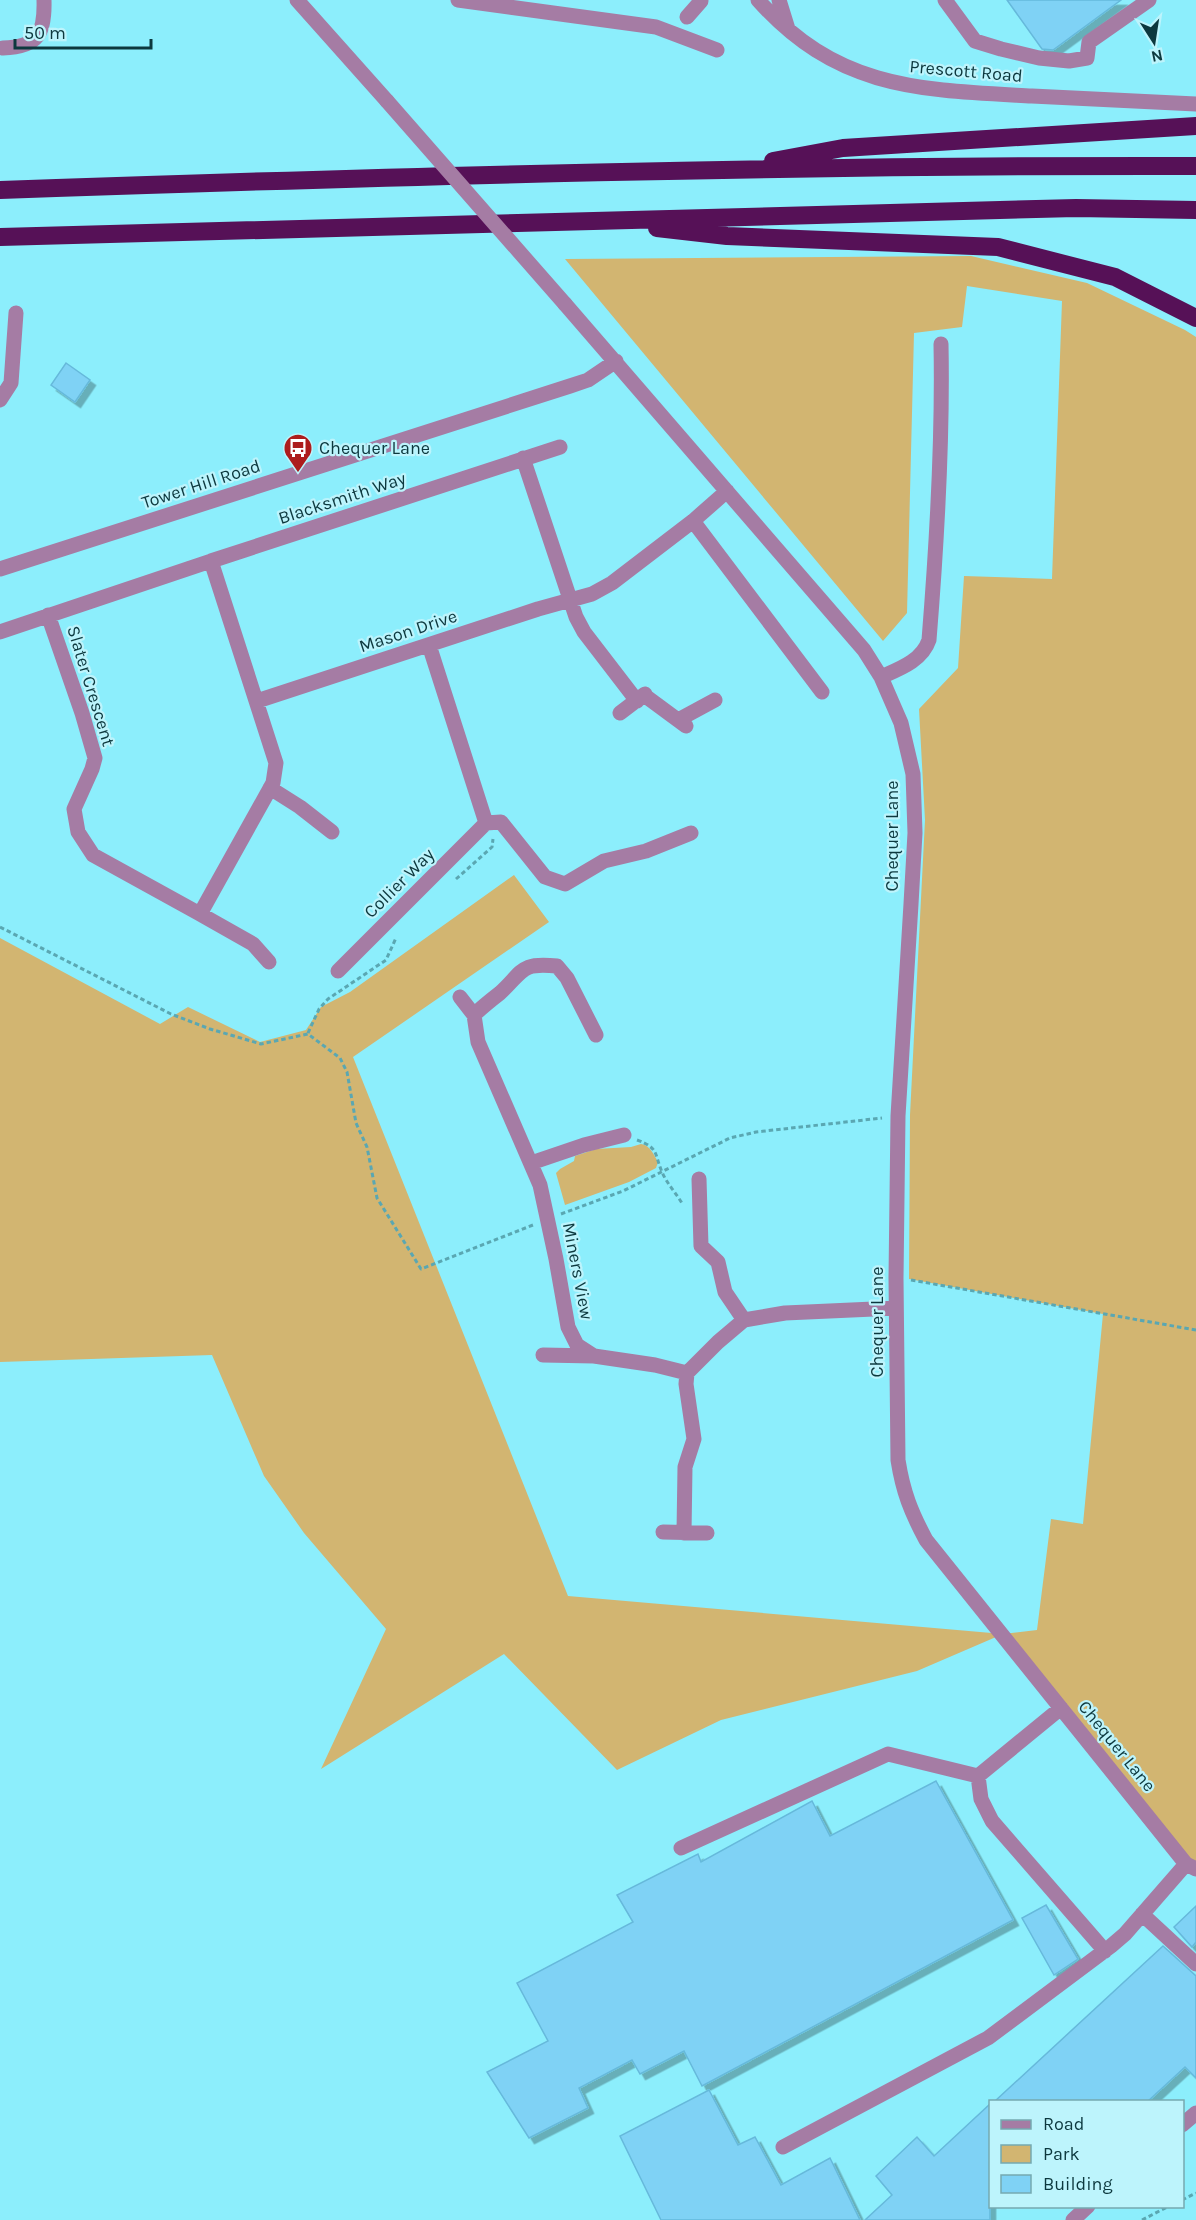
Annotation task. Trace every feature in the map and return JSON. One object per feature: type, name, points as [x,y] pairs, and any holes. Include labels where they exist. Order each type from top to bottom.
[{"type":"highway","points":[[724,170],[843,148],[1196,126]]},
{"type":"highway","points":[[0,190],[281,180],[724,170],[1196,166]]},
{"type":"highway","points":[[0,237],[1076,208],[1196,210]]},
{"type":"highway","points":[[589,220],[727,236],[998,246],[1115,277],[1196,318]]},
{"type":"street","points":[[3,48],[20,47],[32,43],[39,35],[44,0]]},
{"type":"street","name":"Chequer Lane","points":[[297,0],[616,361],[864,650],[881,677],[901,723],[913,774],[915,833],[898,1116],[896,1308],[898,1460],[902,1485],[910,1510],[926,1540],[1191,1866]]},
{"type":"street","points":[[458,0],[656,27],[717,50]]},
{"type":"street","points":[[687,17],[701,2],[700,0]]},
{"type":"street","name":"Prescott Road","points":[[758,0],[788,30],[840,64],[869,76],[898,84],[962,92],[1196,104]]},
{"type":"street","points":[[779,0],[788,30]]},
{"type":"street","points":[[945,0],[975,41],[1039,58],[1069,61],[1087,58],[1089,42],[1149,0]]},
{"type":"street","points":[[0,400],[11,383],[16,313]]},
{"type":"street","points":[[881,677],[909,664],[922,654],[929,640],[940,481],[941,344]]},
{"type":"street","name":"Tower Hill Road","points":[[0,569],[588,380],[616,361]]},
{"type":"street","name":"Blacksmith Way","points":[[211,561],[560,447]]},
{"type":"street","points":[[523,458],[570,601],[584,632],[644,695],[682,723],[715,700]]},
{"type":"street","name":"Mason Drive","points":[[257,701],[592,594],[612,583],[693,521],[727,491]]},
{"type":"street","points":[[693,521],[822,692]]},
{"type":"street","points":[[0,632],[211,561],[276,763],[270,789],[200,914]]},
{"type":"street","name":"Slater Crescent","points":[[48,615],[95,758],[74,810],[75,821],[83,842],[93,855],[253,944],[269,962]]},
{"type":"street","points":[[429,645],[486,823],[501,822],[545,877],[565,884],[603,861],[646,851],[691,833]]},
{"type":"street","points":[[620,713],[644,695]]},
{"type":"street","points":[[270,789],[300,807],[332,832]]},
{"type":"street","name":"Collier Way","points":[[338,970],[486,823]]},
{"type":"street","points":[[460,997],[474,1015],[501,992],[522,968],[534,965],[557,966],[567,978],[596,1035]]},
{"type":"street","name":"Miners View","points":[[474,1015],[478,1042],[540,1185],[568,1327],[577,1345],[594,1356]]},
{"type":"street","points":[[531,1163],[584,1144],[624,1135]]},
{"type":"street","points":[[699,1179],[701,1242],[718,1262],[725,1292],[744,1320]]},
{"type":"street","points":[[684,1533],[685,1467],[694,1439],[686,1384],[687,1373],[744,1320],[785,1313],[896,1308]]},
{"type":"street","points":[[543,1355],[594,1356],[655,1365],[687,1373]]},
{"type":"street","points":[[663,1532],[707,1533]]},
{"type":"street","points":[[978,1776],[1061,1708]]},
{"type":"street","points":[[681,1848],[888,1755],[978,1776]]},
{"type":"street","points":[[978,1776],[981,1799],[992,1821],[1105,1951]]},
{"type":"street","points":[[783,2147],[988,2038],[1105,1951],[1125,1934],[1191,1866]]},
{"type":"street","points":[[1143,1914],[1196,1965]]},
{"type":"street","points":[[1184,2123],[1196,2113]]},
{"type":"street","points":[[1073,2220],[1086,2208]]},
{"type":"path","points":[[0,927],[171,1014],[210,1029],[261,1044],[308,1034],[340,1058],[347,1072],[356,1123],[367,1148],[377,1198],[421,1269],[623,1191],[730,1138],[756,1132],[898,1116]]},
{"type":"path","points":[[624,1135],[649,1144],[657,1152],[662,1172],[675,1190],[701,1242]]},
{"type":"path","points":[[896,1278],[1196,1330]]},
{"type":"path","points":[[1142,2220],[1165,2208]]},
{"type":"green space","points":[[971,256],[1087,283],[1196,337],[1196,1869],[1003,1634],[1037,1630],[1051,1519],[1083,1524],[1103,1314],[909,1279],[910,1115],[925,820],[919,709],[958,668],[964,576],[1052,579],[1062,301],[967,286],[962,327],[914,333],[907,613],[883,641],[565,259]]},
{"type":"green space","points":[[514,875],[549,922],[353,1057],[568,1596],[1003,1634],[917,1671],[721,1720],[617,1770],[504,1654],[321,1769],[386,1629],[304,1533],[264,1476],[212,1355],[0,1362],[0,938],[160,1024],[188,1007],[260,1042],[306,1030],[321,1007],[350,992]]},
{"type":"green space","points":[[641,1144],[647,1146],[653,1153],[658,1162],[656,1168],[629,1182],[565,1205],[556,1173],[574,1161],[575,1156],[596,1149],[631,1147]]},
{"type":"building","points":[[1007,0],[1121,0],[1053,50],[1042,49]]},
{"type":"building","points":[[66,363],[90,380],[75,402],[51,385]]},
{"type":"building","points":[[936,1781],[1013,1920],[702,2086],[684,2051],[640,2074],[632,2060],[579,2088],[588,2108],[529,2138],[487,2072],[548,2041],[517,1983],[633,1922],[617,1895],[698,1854],[701,1862],[812,1801],[830,1836]]},
{"type":"building","points":[[1046,1905],[1078,1959],[1054,1975],[1022,1918]]},
{"type":"building","points":[[1196,1906],[1196,1942],[1192,1947],[1174,1927]]},
{"type":"building","points":[[1163,1946],[1196,1976],[1196,2078],[1185,2067],[1149,2100],[996,2100]]},
{"type":"building","points":[[709,2090],[738,2145],[755,2137],[781,2185],[830,2158],[860,2220],[661,2220],[620,2136]]},
{"type":"building","points":[[989,2105],[990,2220],[865,2220],[892,2195],[876,2176],[917,2137],[934,2156]]},
{"type":"place","name":"Chequer Lane","points":[[298,474]]}]
